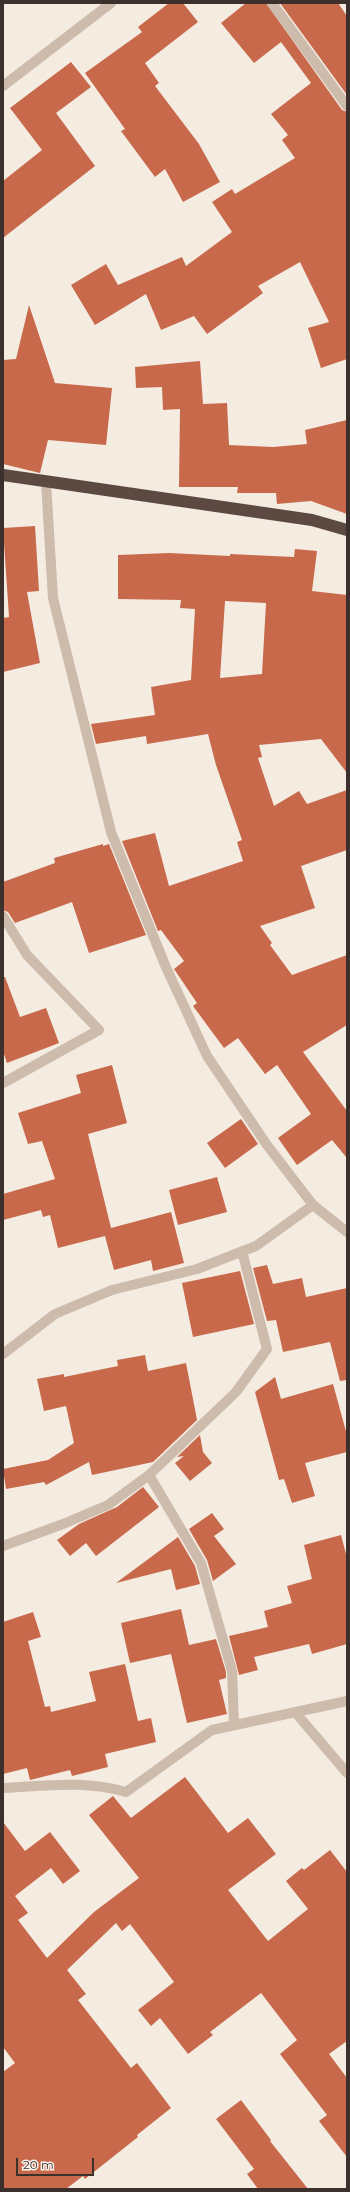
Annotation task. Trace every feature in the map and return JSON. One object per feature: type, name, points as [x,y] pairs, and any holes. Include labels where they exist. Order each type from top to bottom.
[{"type":"highway","points":[[3,475],[312,520],[347,530]]},
{"type":"street","points":[[3,86],[111,3]]},
{"type":"street","points":[[272,3],[347,106]]},
{"type":"street","points":[[46,482],[53,598],[111,832],[165,965],[207,1056],[267,1145],[314,1204],[347,1232]]},
{"type":"street","points":[[3,916],[27,955],[99,1030],[3,1084]]},
{"type":"street","points":[[3,1354],[55,1314],[112,1290],[197,1268],[256,1246],[314,1204]]},
{"type":"street","points":[[3,1546],[63,1524],[108,1505],[148,1475],[236,1392],[267,1348],[242,1251]]},
{"type":"street","points":[[148,1475],[201,1563],[232,1671],[234,1725]]},
{"type":"street","points":[[3,1788],[69,1783],[110,1787],[126,1792],[212,1730],[347,1701]]},
{"type":"street","points":[[295,1712],[347,1773]]},
{"type":"building","points":[[169,3],[183,3],[198,22],[145,63],[159,83],[155,86],[199,144],[220,182],[183,202],[165,169],[155,177],[121,131],[125,129],[85,73],[142,32],[138,27]]},
{"type":"building","points":[[246,3],[266,3],[342,110],[347,112],[347,359],[321,368],[308,328],[329,322],[300,262],[258,286],[263,293],[207,334],[194,316],[161,330],[146,294],[95,325],[71,285],[106,264],[118,285],[182,257],[186,266],[232,232],[212,202],[232,189],[235,194],[295,158],[282,140],[288,135],[271,114],[311,83],[281,42],[254,63],[221,23]]},
{"type":"building","points":[[280,3],[338,3],[347,16],[347,95]]},
{"type":"building","points":[[71,62],[91,87],[56,113],[95,166],[3,238],[3,181],[42,150],[10,108]]},
{"type":"building","points":[[29,305],[55,383],[112,388],[106,445],[48,440],[40,473],[3,464],[3,360],[16,359]]},
{"type":"building","points":[[200,361],[203,404],[227,403],[229,445],[273,447],[307,444],[305,430],[347,420],[347,514],[311,501],[277,504],[276,493],[237,493],[238,487],[179,487],[180,409],[163,410],[162,387],[136,388],[135,367]]},
{"type":"building","points":[[35,526],[39,591],[27,592],[40,663],[3,672],[3,618],[9,617],[3,528]]},
{"type":"building","points":[[295,549],[317,551],[312,591],[347,595],[347,773],[321,739],[259,745],[262,757],[258,758],[274,806],[299,791],[307,804],[347,790],[347,850],[301,866],[315,908],[260,926],[272,943],[270,945],[292,975],[347,955],[347,1025],[303,1052],[347,1111],[347,1158],[332,1140],[297,1165],[278,1138],[311,1114],[277,1065],[265,1074],[238,1038],[224,1048],[193,1006],[197,1003],[174,969],[184,961],[161,930],[158,931],[122,841],[155,833],[169,886],[243,861],[237,842],[242,840],[216,765],[208,734],[147,744],[146,736],[96,744],[91,724],[155,715],[151,687],[191,680],[195,609],[180,608],[181,600],[118,599],[118,555],[169,553],[294,557]],"holes":[[[225,601],[266,603],[262,674],[220,678]]]},
{"type":"building","points":[[103,844],[103,846],[109,844],[146,935],[89,953],[72,902],[15,923],[8,912],[3,910],[3,882],[55,863],[54,858]]},
{"type":"building","points":[[3,977],[5,977],[20,1017],[46,1008],[59,1043],[7,1063],[3,1051]]},
{"type":"building","points":[[112,1065],[127,1123],[88,1134],[111,1228],[171,1212],[184,1263],[153,1271],[151,1260],[114,1270],[105,1236],[58,1248],[50,1215],[43,1217],[41,1210],[3,1220],[3,1194],[55,1179],[42,1141],[28,1144],[18,1113],[81,1093],[76,1075]]},
{"type":"building","points":[[241,1119],[258,1144],[225,1168],[207,1143]]},
{"type":"building","points":[[217,1177],[227,1212],[178,1225],[169,1190]]},
{"type":"building","points":[[267,1265],[273,1284],[302,1278],[306,1297],[347,1288],[347,1380],[340,1381],[330,1342],[283,1352],[276,1320],[267,1321],[253,1268]]},
{"type":"building","points":[[240,1271],[254,1324],[193,1337],[182,1283]]},
{"type":"building","points":[[145,1355],[148,1371],[186,1363],[197,1420],[153,1462],[92,1475],[89,1462],[46,1485],[44,1482],[6,1489],[3,1469],[48,1460],[74,1443],[66,1406],[44,1411],[37,1379],[64,1374],[64,1377],[118,1366],[117,1360]]},
{"type":"building","points":[[275,1377],[281,1399],[333,1384],[347,1435],[347,1452],[305,1463],[315,1496],[292,1503],[284,1479],[279,1480],[255,1392]]},
{"type":"building","points":[[200,1435],[203,1452],[212,1463],[190,1481],[175,1463],[184,1456],[177,1457]]},
{"type":"building","points":[[143,1487],[159,1507],[96,1556],[86,1543],[70,1556],[57,1540],[79,1524],[117,1507]]},
{"type":"building","points":[[212,1513],[224,1529],[214,1536],[236,1564],[213,1581],[207,1560],[189,1529]]},
{"type":"building","points":[[341,1535],[347,1558],[347,1644],[312,1654],[309,1644],[254,1657],[258,1670],[239,1675],[229,1636],[268,1627],[264,1611],[292,1603],[287,1586],[312,1579],[304,1545]]},
{"type":"building","points":[[178,1537],[195,1566],[200,1584],[176,1590],[171,1569],[116,1583]]},
{"type":"building","points":[[181,1609],[189,1645],[216,1639],[226,1672],[226,1678],[219,1680],[227,1714],[187,1723],[171,1654],[130,1663],[121,1623]]},
{"type":"building","points":[[33,1612],[41,1637],[28,1641],[45,1707],[50,1706],[51,1712],[96,1701],[89,1672],[125,1664],[138,1721],[151,1718],[156,1742],[105,1754],[108,1767],[72,1776],[70,1770],[30,1780],[27,1768],[3,1774],[3,1622]]},
{"type":"building","points":[[185,1777],[228,1833],[248,1818],[276,1854],[228,1890],[268,1941],[308,1909],[286,1881],[302,1868],[304,1870],[330,1850],[347,1872],[347,2041],[329,2054],[347,2078],[347,2157],[319,2121],[327,2115],[280,2054],[297,2040],[261,1993],[210,2032],[213,2035],[188,2054],[160,2018],[151,2026],[138,2010],[174,1982],[130,1924],[122,1931],[116,1923],[67,1970],[86,1994],[78,2000],[131,2068],[137,2063],[171,2108],[137,2135],[138,2137],[85,2179],[83,2176],[66,2189],[3,2189],[3,2072],[15,2063],[3,2047],[3,1822],[25,1851],[50,1832],[80,1871],[63,1884],[51,1868],[15,1896],[28,1913],[18,1920],[47,1958],[94,1912],[139,1878],[89,1815],[113,1796],[131,1818]]},
{"type":"building","points":[[241,2100],[271,2140],[270,2141],[308,2189],[258,2189],[247,2174],[254,2169],[216,2119]]}]
